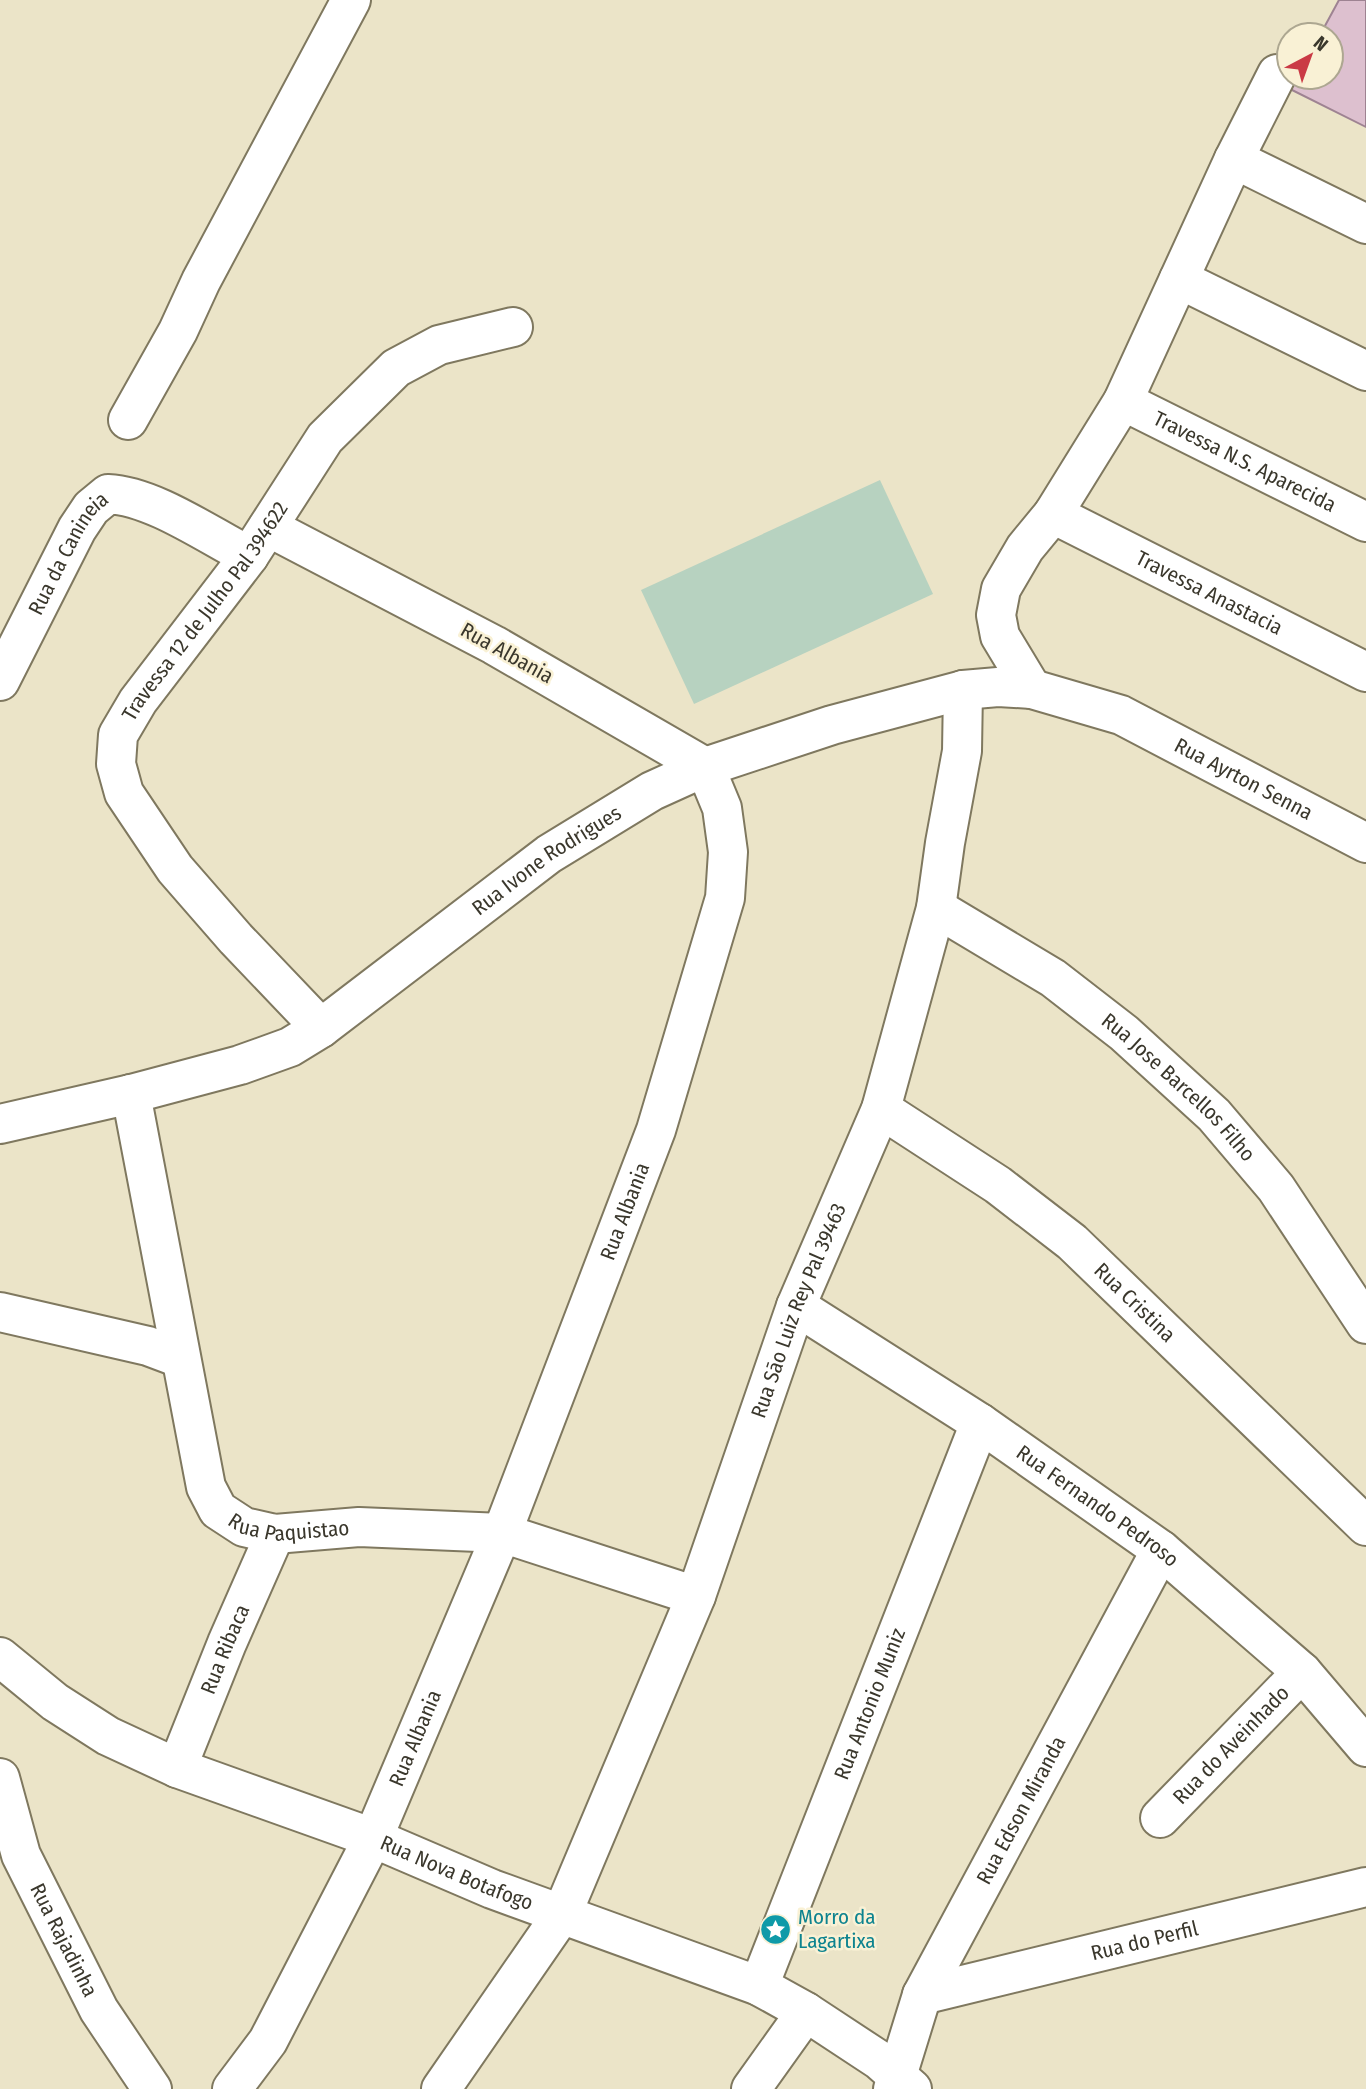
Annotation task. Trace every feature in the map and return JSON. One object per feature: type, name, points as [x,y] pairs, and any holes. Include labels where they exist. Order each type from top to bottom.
[{"type":"street","points":[[128,420],[178,331],[201,281],[351,0]]},
{"type":"street","points":[[1032,689],[1000,636],[996,615],[1001,589],[1025,548],[1053,514],[1123,401],[1234,159],[1275,78]]},
{"type":"street","points":[[1234,159],[1366,225]]},
{"type":"street","points":[[1179,279],[1366,372]]},
{"type":"street","name":"Travessa 12 de Julho Pal 394622","points":[[321,1028],[236,939],[175,869],[124,793],[116,764],[118,735],[138,701],[258,542],[325,438],[396,368],[439,345],[513,327]]},
{"type":"street","name":"Travessa N.S. Aparecida","points":[[1123,401],[1366,522]]},
{"type":"street","name":"Rua da Canineia","points":[[0,681],[77,529],[91,508],[108,494],[126,495],[258,542]]},
{"type":"street","name":"Travessa Anastacia","points":[[1053,514],[1366,672]]},
{"type":"street","name":"Rua Albania","points":[[232,2089],[268,2041],[373,1838],[502,1533],[656,1130],[724,898],[728,852],[722,808],[705,767],[495,645],[258,542]]},
{"type":"street","name":"Rua Ivone Rodrigues","points":[[0,1124],[131,1094],[240,1065],[290,1047],[321,1028],[549,854],[652,791],[705,767],[832,725],[963,690],[998,687],[1032,689],[1121,715]]},
{"type":"street","name":"Rua Sāo Luiz Rey Pal 39463","points":[[441,2089],[562,1913],[696,1596],[796,1306],[881,1109],[936,908],[962,751],[963,690]]},
{"type":"street","name":"Rua Ayrton Senna","points":[[1121,715],[1366,843]]},
{"type":"street","name":"Rua Jose Barcellos Filho","points":[[936,908],[1053,978],[1124,1033],[1214,1115],[1276,1188],[1366,1324]]},
{"type":"street","name":"Rua Paquistao","points":[[131,1094],[206,1487],[218,1510],[244,1527],[275,1534],[359,1527],[502,1533],[696,1596]]},
{"type":"street","name":"Rua Cristina","points":[[881,1109],[998,1185],[1072,1242],[1366,1526]]},
{"type":"street","name":"Rua Fernando Pedroso","points":[[796,1306],[980,1423],[1161,1550],[1302,1672],[1366,1748]]},
{"type":"street","points":[[0,1312],[148,1346],[180,1358]]},
{"type":"street","name":"Rua Antonio Muniz","points":[[758,1986],[980,1423]]},
{"type":"street","name":"Rua Ribaca","points":[[177,1768],[227,1643],[275,1534]]},
{"type":"street","name":"Rua Edson Miranda","points":[[901,2086],[922,1995],[1161,1550]]},
{"type":"street","name":"Rua Nova Botafogo","points":[[0,1657],[55,1702],[108,1736],[177,1768],[373,1838],[492,1889],[758,1986],[806,2012],[879,2060],[901,2086]]},
{"type":"street","name":"Rua do Aveinhado","points":[[1160,1818],[1302,1672]]},
{"type":"street","name":"Rua Rajadinha","points":[[0,1778],[11,1858],[99,2011],[152,2089]]},
{"type":"street","name":"Rua do Perfil","points":[[922,1995],[1366,1887]]},
{"type":"street","points":[[751,2089],[806,2012]]},
{"type":"green space","points":[[880,480],[933,594],[694,704],[641,590]]},
{"type":"building","points":[[1339,0],[1366,0],[1366,127],[1294,91],[1345,91],[1345,21],[1328,21]]},
{"type":"place","name":"Morro da Lagartixa","points":[[775,1929]]}]
